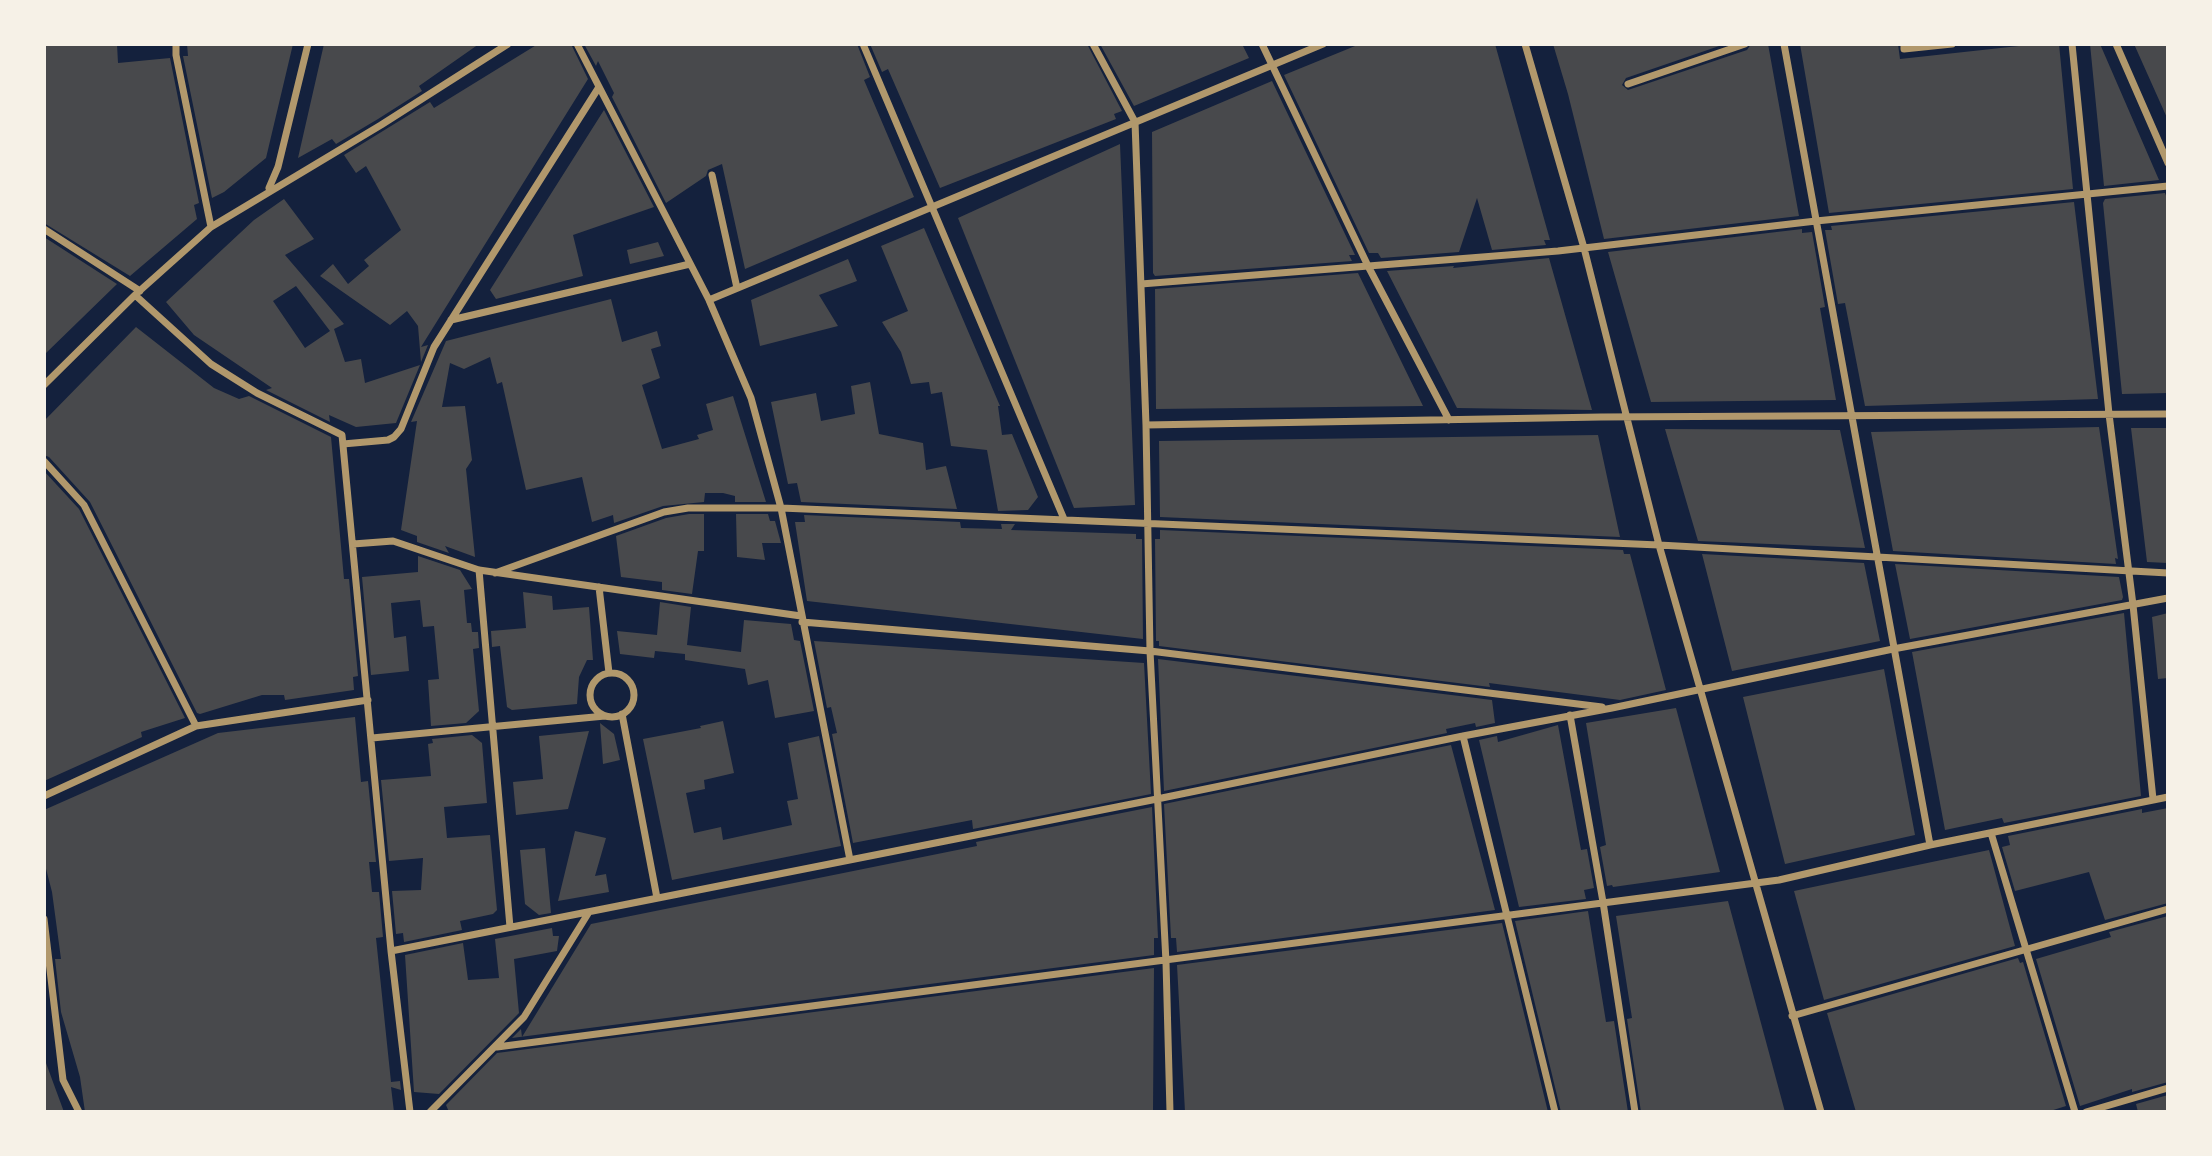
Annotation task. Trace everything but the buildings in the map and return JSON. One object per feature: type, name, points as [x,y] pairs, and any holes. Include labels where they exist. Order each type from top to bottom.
[{"type":"street","points":[[176,44],[211,227]]},
{"type":"street","points":[[268,190],[278,167],[308,44]]},
{"type":"street","points":[[44,385],[211,227],[508,44]]},
{"type":"street","points":[[577,44],[709,300],[751,398],[781,508],[850,860]]},
{"type":"street","points":[[863,44],[1064,519]]},
{"type":"street","points":[[1093,44],[1135,122],[1146,425],[1150,651],[1166,962],[1170,1112]]},
{"type":"street","points":[[1262,44],[1368,266],[1449,420]]},
{"type":"street","points":[[709,300],[1323,44]]},
{"type":"street","points":[[1525,44],[1584,248],[1659,545],[1821,1112]]},
{"type":"street","points":[[1628,84],[1745,44]]},
{"type":"street","points":[[1784,44],[1930,845]]},
{"type":"street","points":[[1904,44],[1904,49],[1952,44]]},
{"type":"street","points":[[2072,44],[2109,414],[2153,799]]},
{"type":"street","points":[[2116,44],[2168,163]]},
{"type":"street","points":[[44,229],[138,293],[211,364],[257,393],[342,440],[388,440],[401,429],[434,347],[599,87]]},
{"type":"street","points":[[712,175],[737,288]]},
{"type":"street","points":[[1141,284],[1584,248],[2168,186]]},
{"type":"street","points":[[450,321],[690,264]]},
{"type":"street","points":[[1146,425],[1628,417],[2168,414]]},
{"type":"street","points":[[342,440],[391,951],[410,1112]]},
{"type":"street","points":[[44,461],[84,505],[196,726]]},
{"type":"street","points":[[495,573],[664,512],[688,508],[781,508],[1147,522],[1659,545],[2168,573]]},
{"type":"street","points":[[353,544],[393,541],[479,570],[802,619],[1150,651],[1612,708]]},
{"type":"street","points":[[479,570],[510,927]]},
{"type":"street","points":[[599,587],[609,673]]},
{"type":"street","points":[[391,951],[1612,708],[1893,649],[2168,598]]},
{"type":"street","points":[[372,738],[605,716],[622,714],[634,698],[631,685],[622,675],[609,673],[597,678],[590,691],[592,704],[605,716]]},
{"type":"street","points":[[44,796],[196,726],[368,700]]},
{"type":"street","points":[[622,714],[657,898]]},
{"type":"street","points":[[1570,715],[1635,1112]]},
{"type":"street","points":[[1463,736],[1555,1112]]},
{"type":"street","points":[[497,1047],[1779,880],[1930,845],[2168,797]]},
{"type":"street","points":[[1991,833],[2075,1112]]},
{"type":"street","points":[[1792,1016],[2168,909]]},
{"type":"street","points":[[430,1112],[524,1017],[589,912]]},
{"type":"street","points":[[44,919],[63,1080],[79,1112]]},
{"type":"street","points":[[2086,1112],[2168,1088]]}]
